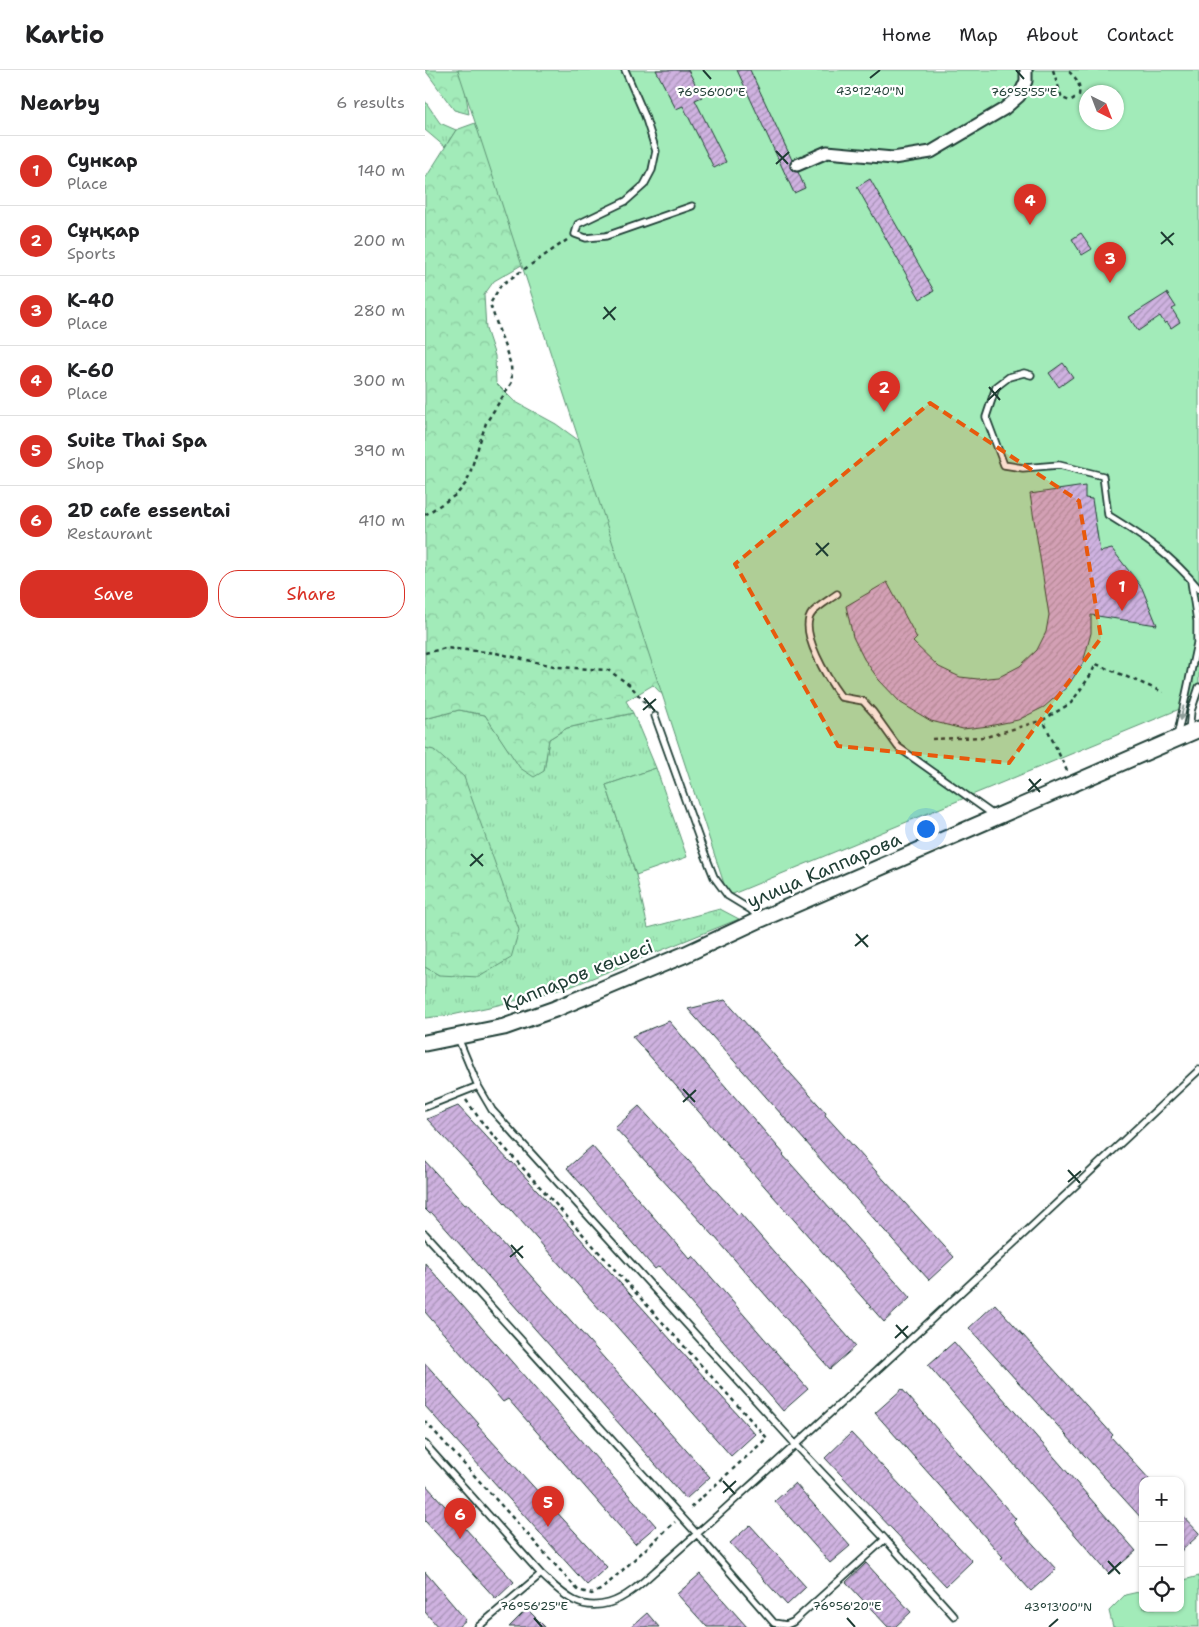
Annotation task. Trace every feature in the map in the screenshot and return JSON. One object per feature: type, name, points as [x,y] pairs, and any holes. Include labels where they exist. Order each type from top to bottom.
[{"type":"street","points":[[797,165],[827,152],[893,158],[931,152],[1004,109],[1019,96],[1026,81],[1026,70]]},
{"type":"street","name":"улица Каппарова","points":[[685,954],[1188,733]]},
{"type":"street","name":"Қаппаров көшесі","points":[[425,1043],[504,1027],[555,1009],[685,954]]},
{"type":"lane","points":[[625,70],[645,116],[656,151],[652,170],[644,185],[626,201],[578,224],[575,234],[586,238],[606,236],[692,206]]},
{"type":"lane","points":[[1031,375],[1024,373],[1009,377],[996,386],[986,417],[1004,465],[1023,468],[1059,465],[1103,476],[1108,515],[1148,540],[1184,571],[1199,589]]},
{"type":"lane","points":[[1188,733],[1197,643],[1197,621],[1191,579]]},
{"type":"lane","points":[[837,594],[812,613],[808,620],[811,645],[841,697],[863,702],[873,712],[898,747],[997,817]]},
{"type":"lane","points":[[1188,733],[1191,711],[1199,687]]},
{"type":"lane","points":[[655,716],[715,877],[728,896],[751,910],[761,919]]},
{"type":"lane","points":[[457,1036],[478,1086],[492,1110],[954,1616]]},
{"type":"lane","points":[[425,1444],[541,1574],[563,1594],[575,1602],[591,1605],[612,1602],[628,1593],[647,1578],[797,1445],[1199,1070]]},
{"type":"lane","points":[[425,1107],[478,1086]]},
{"type":"lane","points":[[425,1234],[681,1516],[774,1623],[786,1625],[793,1622],[885,1539]]},
{"type":"lane","points":[[478,1627],[541,1574]]},
{"type":"path","points":[[1053,70],[1062,98],[1070,101],[1079,95],[1080,87],[1076,78],[1067,70]]},
{"type":"path","points":[[425,515],[457,494],[467,482],[487,423],[512,382],[511,365],[490,304],[501,285],[575,234]]},
{"type":"path","points":[[425,653],[446,648],[496,652],[557,667],[607,670],[630,685],[655,716]]},
{"type":"path","points":[[933,739],[986,738],[1043,720],[1071,703],[1097,664],[1163,692]]},
{"type":"path","points":[[1043,720],[1072,783]]},
{"type":"path","points":[[425,1422],[578,1590],[592,1594],[602,1589],[767,1438],[484,1125],[461,1093]]},
{"type":"highlighted area","points":[[930,403],[1079,501],[1101,638],[1009,763],[838,746],[735,564]]},
{"type":"green space","points":[[425,70],[462,70],[469,114],[454,110]]},
{"type":"green space","points":[[458,70],[1199,70],[1199,701],[728,896]]},
{"type":"green space","points":[[575,87],[575,234],[494,281],[484,295],[486,329],[495,356],[496,383],[514,401],[556,424],[578,440],[610,453],[681,714],[653,685],[626,701],[633,713],[567,728],[549,739],[544,771],[534,777],[520,768],[485,715],[459,710],[425,719],[425,179],[456,130]]},
{"type":"green space","points":[[425,101],[440,123],[456,130],[445,147],[425,130]]},
{"type":"green space","points":[[459,710],[485,715],[520,767],[544,771],[549,739],[567,728],[633,713],[656,768],[606,785],[636,875],[648,928],[720,909],[739,919],[570,987],[452,1015],[425,1018],[425,967],[439,975],[435,751],[425,748],[425,719]]},
{"type":"green space","points":[[425,748],[434,750],[464,777],[519,930],[511,958],[479,977],[439,975],[425,967]]},
{"type":"green space","points":[[656,768],[687,857],[636,875],[606,785]]},
{"type":"green space","points":[[1199,1576],[1199,1627],[1113,1627],[1109,1611],[1125,1595],[1139,1592],[1139,1612],[1184,1612],[1184,1580]]},
{"type":"building","points":[[656,70],[688,70],[702,97],[695,100],[726,162],[714,168],[683,106],[676,109]]},
{"type":"building","points":[[737,70],[750,70],[792,160],[790,168],[798,172],[805,188],[794,193]]},
{"type":"building","points":[[870,179],[934,291],[920,299],[857,187]]},
{"type":"building","points":[[1081,233],[1092,249],[1082,255],[1072,239]]},
{"type":"building","points":[[1167,293],[1176,307],[1172,309],[1180,322],[1171,328],[1167,322],[1165,324],[1160,316],[1138,331],[1129,317]]},
{"type":"building","points":[[1063,363],[1073,377],[1059,387],[1049,373]]},
{"type":"building","points":[[1085,486],[1085,498],[1092,499],[1100,552],[1112,549],[1142,588],[1157,625],[1091,615],[1091,633],[1083,663],[1067,687],[1044,707],[1018,720],[963,729],[931,721],[901,703],[879,680],[864,659],[853,637],[846,606],[887,582],[917,638],[913,642],[939,667],[960,677],[978,679],[999,677],[1020,666],[1037,650],[1046,632],[1049,615],[1030,494]]},
{"type":"building","points":[[725,1000],[826,1113],[825,1115],[954,1257],[929,1280],[688,1009]]},
{"type":"building","points":[[669,1021],[783,1155],[910,1298],[884,1322],[632,1036]]},
{"type":"building","points":[[458,1106],[512,1162],[755,1434],[731,1456],[603,1311],[427,1119]]},
{"type":"building","points":[[639,1106],[738,1215],[740,1213],[856,1346],[830,1369],[714,1236],[615,1128]]},
{"type":"building","points":[[592,1146],[690,1259],[693,1256],[808,1389],[783,1411],[659,1266],[655,1269],[567,1168]]},
{"type":"building","points":[[425,1161],[465,1205],[467,1204],[710,1477],[686,1499],[432,1213],[430,1214],[425,1209]]},
{"type":"building","points":[[425,1263],[656,1526],[635,1544],[508,1399],[503,1402],[425,1312]]},
{"type":"building","points":[[995,1304],[1113,1435],[1111,1437],[1147,1477],[1139,1477],[1139,1516],[969,1328]]},
{"type":"building","points":[[954,1342],[1136,1551],[1109,1574],[928,1365]]},
{"type":"building","points":[[425,1363],[479,1424],[477,1425],[607,1567],[587,1585],[425,1406]]},
{"type":"building","points":[[902,1389],[1016,1519],[1013,1522],[1056,1569],[1031,1591],[875,1413]]},
{"type":"building","points":[[851,1433],[972,1561],[946,1586],[825,1458]]},
{"type":"building","points":[[795,1483],[850,1546],[830,1563],[775,1501]]},
{"type":"building","points":[[425,1484],[514,1582],[496,1599],[425,1521]]},
{"type":"building","points":[[1184,1517],[1199,1533],[1184,1548]]},
{"type":"building","points":[[750,1525],[806,1587],[787,1605],[730,1543]]},
{"type":"building","points":[[866,1563],[911,1612],[895,1627],[888,1627],[846,1582]]},
{"type":"building","points":[[425,1572],[466,1620],[458,1627],[438,1627],[425,1612]]},
{"type":"building","points":[[700,1574],[747,1627],[707,1627],[677,1594]]},
{"type":"building","points":[[527,1609],[545,1627],[509,1627]]},
{"type":"building","points":[[647,1613],[659,1627],[631,1627]]},
{"type":"place","name":"K-60","points":[[1030,225]]},
{"type":"place","name":"K-40","points":[[1110,283]]},
{"type":"place","name":"Сұңқар","points":[[884,412]]},
{"type":"place","name":"Сункар","points":[[1122,611]]},
{"type":"place","name":"Suite Thai Spa","points":[[548,1527]]},
{"type":"place","name":"2D cafe essentai","points":[[460,1539]]}]
